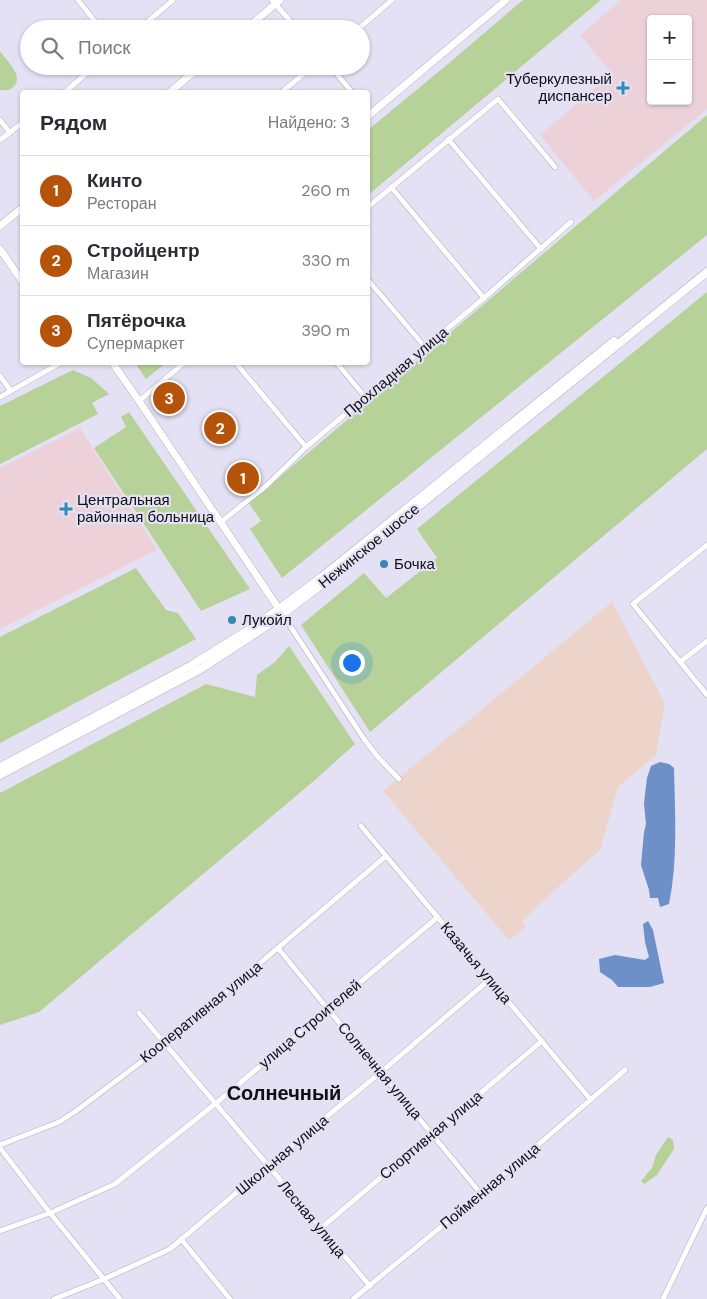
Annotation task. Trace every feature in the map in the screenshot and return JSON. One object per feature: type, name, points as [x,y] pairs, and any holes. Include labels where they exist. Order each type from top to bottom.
[{"type":"main road","points":[[370,112],[506,0]]},
{"type":"main road","points":[[256,20],[276,1]]},
{"type":"main road","points":[[172,90],[190,75]]},
{"type":"main road","points":[[0,226],[20,210]]},
{"type":"main road","points":[[0,249],[20,278]]},
{"type":"main road","name":"Нежинское шоссе","points":[[0,775],[201,669],[242,643],[707,266]]},
{"type":"main road","name":"Нежинское шоссе","points":[[0,767],[192,665],[281,612],[336,573],[707,272]]},
{"type":"main road","points":[[114,365],[281,612]]},
{"type":"street","points":[[150,20],[173,0]]},
{"type":"street","points":[[369,20],[392,0]]},
{"type":"street","points":[[80,1],[94,20]]},
{"type":"street","points":[[276,1],[290,20]]},
{"type":"street","points":[[67,90],[85,75]]},
{"type":"street","points":[[284,90],[302,75]]},
{"type":"street","points":[[338,75],[350,90]]},
{"type":"street","points":[[370,205],[498,99],[555,167]]},
{"type":"street","points":[[0,120],[10,133]]},
{"type":"street","points":[[0,140],[20,125]]},
{"type":"street","points":[[448,139],[541,249]]},
{"type":"street","points":[[391,187],[484,298]]},
{"type":"street","name":"Прохладная улица","points":[[220,522],[279,474],[306,447],[484,298],[571,222]]},
{"type":"street","points":[[370,282],[425,347]]},
{"type":"street","points":[[0,397],[57,365]]},
{"type":"street","points":[[139,400],[181,365]]},
{"type":"street","points":[[238,365],[306,447]]},
{"type":"street","points":[[338,365],[366,398]]},
{"type":"street","points":[[0,376],[11,391]]},
{"type":"street","points":[[707,545],[633,604],[707,695]]},
{"type":"street","points":[[281,612],[364,739],[377,756],[400,779]]},
{"type":"street","points":[[680,662],[707,641]]},
{"type":"street","name":"Казачья улица","points":[[362,826],[590,1100]]},
{"type":"street","name":"Кооперативная улица","points":[[0,1147],[59,1122],[165,1044],[386,856]]},
{"type":"street","name":"улица Строителей","points":[[0,1230],[50,1212],[115,1184],[215,1104],[438,917]]},
{"type":"street","name":"Солнечная улица","points":[[278,948],[481,1194]]},
{"type":"street","name":"Школьная улица","points":[[54,1299],[104,1279],[170,1248],[490,979]]},
{"type":"street","name":"Лесная улица","points":[[139,1013],[370,1286]]},
{"type":"street","name":"Спортивная улица","points":[[320,1229],[542,1041]]},
{"type":"street","name":"Пойменная улица","points":[[353,1299],[481,1194],[625,1070]]},
{"type":"street","points":[[0,1147],[120,1299]]},
{"type":"street","points":[[663,1299],[707,1208]]},
{"type":"street","points":[[182,1239],[230,1299]]},
{"type":"shaded area","name":"Туберкулезный диспансер","points":[[621,0],[707,0],[707,109],[594,201],[540,135],[612,74],[580,35]]},
{"type":"shaded area","name":"Центральная районная больница","points":[[80,428],[157,550],[0,629],[0,468]]},
{"type":"shaded area","points":[[612,602],[665,704],[656,755],[618,787],[600,850],[522,921],[526,927],[509,940],[383,791]]},
{"type":"green space","points":[[523,0],[601,0],[370,193],[370,128]]},
{"type":"green space","points":[[0,51],[13,68],[17,77],[15,85],[6,90],[0,90]]},
{"type":"green space","points":[[707,115],[707,235],[282,578],[250,529],[261,521],[249,503]]},
{"type":"green space","points":[[707,292],[707,449],[370,732],[301,625],[364,573],[386,598],[437,558],[417,529]]},
{"type":"green space","points":[[136,365],[164,365],[146,379]]},
{"type":"green space","points":[[73,370],[91,378],[109,394],[92,403],[98,414],[0,464],[0,406]]},
{"type":"green space","points":[[129,412],[250,589],[201,611],[94,448],[126,427],[121,417]]},
{"type":"green space","points":[[136,568],[166,610],[178,613],[196,639],[0,743],[0,637]]},
{"type":"green space","points":[[289,646],[355,744],[315,780],[39,1012],[0,1025],[0,793],[206,684],[255,697],[257,675],[275,662]]},
{"type":"green space","points":[[668,1137],[673,1140],[674,1149],[657,1175],[644,1184],[641,1181],[652,1168],[656,1155]]},
{"type":"water","points":[[660,762],[669,764],[674,768],[675,837],[674,871],[669,904],[660,907],[658,898],[650,898],[641,865],[646,824],[644,803],[647,778],[651,766]]},
{"type":"water","points":[[648,921],[653,930],[664,983],[650,987],[618,987],[612,980],[600,972],[599,959],[615,955],[645,960],[649,957],[643,924]]},
{"type":"place","name":"Туберкулезный диспансер","points":[[623,88]]},
{"type":"place","name":"Пятёрочка","points":[[169,398]]},
{"type":"place","name":"Стройцентр","points":[[220,428]]},
{"type":"place","name":"Кинто","points":[[243,478]]},
{"type":"place","name":"Центральная районная больница","points":[[66,509]]},
{"type":"place","name":"Бочка","points":[[384,564]]},
{"type":"place","name":"Лукойл","points":[[232,620]]},
{"type":"district","name":"Солнечный","points":[[284,1093]]}]
